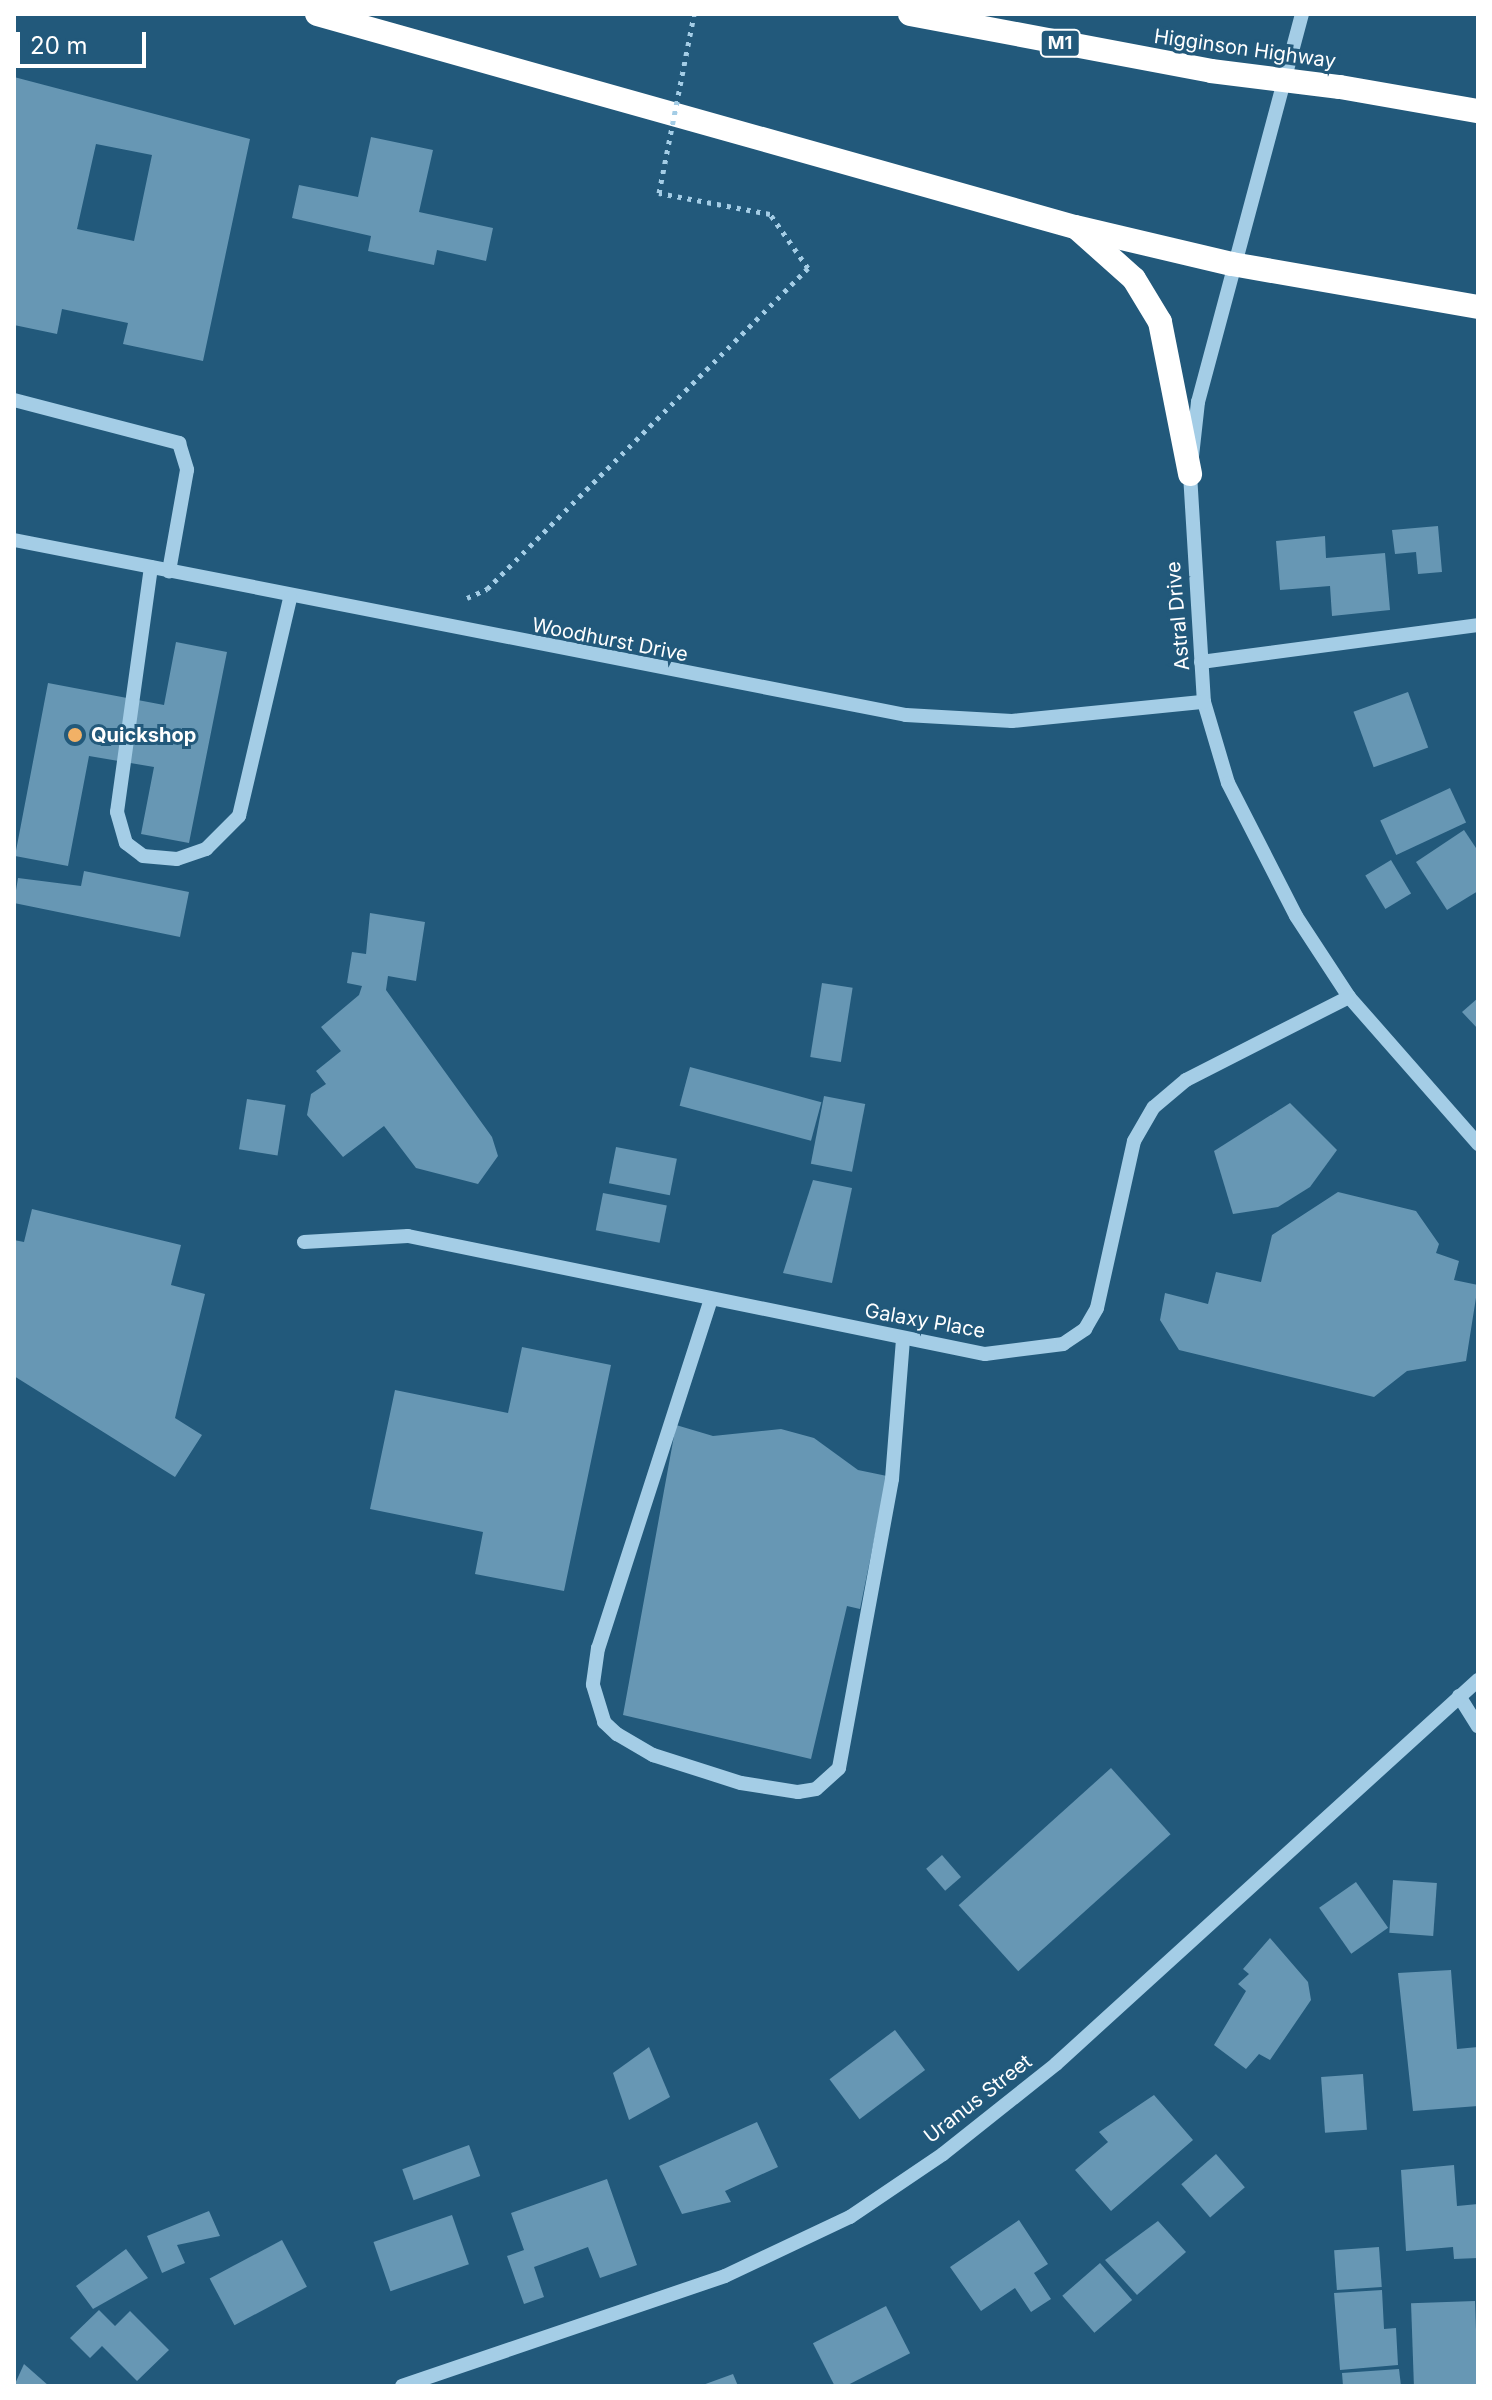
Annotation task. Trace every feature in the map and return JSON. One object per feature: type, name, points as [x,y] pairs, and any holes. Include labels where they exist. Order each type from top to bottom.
[{"type":"highway","points":[[317,14],[1075,227],[1232,264],[1478,307]]},
{"type":"highway","name":"Higginson Highway","points":[[910,14],[1211,71],[1340,87],[1478,111]]},
{"type":"highway","points":[[1075,227],[1134,279],[1160,322],[1190,474]]},
{"type":"street","name":"Astral Drive","points":[[1302,14],[1232,264],[1198,402],[1190,474],[1204,702],[1228,783],[1296,916],[1349,997],[1478,1144]]},
{"type":"street","points":[[14,400],[179,443],[187,470],[169,571]]},
{"type":"street","name":"Woodhurst Drive","points":[[14,540],[412,622],[906,715],[1012,721],[1204,702]]},
{"type":"street","points":[[151,567],[117,812],[126,843],[143,856],[177,859],[206,849],[239,816],[290,598]]},
{"type":"street","points":[[1201,662],[1478,625]]},
{"type":"street","name":"Galaxy Place","points":[[304,1242],[408,1236],[985,1354],[1063,1344],[1085,1329],[1105,1282],[1134,1141],[1154,1107],[1186,1080],[1349,997]]},
{"type":"street","points":[[711,1299],[598,1648],[593,1685],[604,1722],[617,1734],[653,1755],[741,1783],[798,1792],[816,1789],[839,1768],[892,1479],[903,1339]]},
{"type":"street","name":"Uranus Street","points":[[402,2386],[725,2276],[850,2217],[943,2154],[1056,2064],[1478,1680]]},
{"type":"street","points":[[1459,1696],[1478,1727]]},
{"type":"path","points":[[412,622],[487,589],[808,268],[770,214],[659,193],[694,14]]},
{"type":"building","points":[[14,77],[250,139],[203,361],[123,344],[128,323],[62,309],[57,334],[14,325]],"holes":[[[96,144],[152,155],[134,241],[77,229]]]},
{"type":"building","points":[[371,137],[433,150],[419,212],[493,228],[486,261],[437,250],[434,265],[368,251],[371,236],[292,218],[299,185],[358,197]]},
{"type":"building","points":[[1438,526],[1442,572],[1418,574],[1416,552],[1395,554],[1392,530]]},
{"type":"building","points":[[1325,536],[1326,558],[1385,553],[1390,610],[1332,616],[1330,586],[1280,590],[1276,541]]},
{"type":"building","points":[[176,642],[227,652],[189,843],[141,834],[154,767],[89,756],[68,866],[15,856],[48,683],[164,705]]},
{"type":"building","points":[[1408,692],[1428,747],[1374,767],[1353,712]]},
{"type":"building","points":[[1450,788],[1466,822],[1396,855],[1380,821]]},
{"type":"building","points":[[1464,830],[1478,851],[1478,891],[1447,910],[1416,862]]},
{"type":"building","points":[[1391,860],[1411,893],[1385,909],[1365,875]]},
{"type":"building","points":[[84,871],[189,892],[180,937],[14,903],[18,878],[81,886]]},
{"type":"building","points":[[370,913],[425,922],[416,981],[388,976],[386,990],[492,1137],[498,1156],[478,1184],[416,1168],[384,1126],[343,1157],[307,1115],[311,1094],[326,1084],[316,1071],[341,1051],[321,1027],[359,995],[362,986],[347,983],[352,952],[366,954]]},
{"type":"building","points":[[822,983],[853,988],[841,1062],[810,1057]]},
{"type":"building","points":[[1478,998],[1478,1029],[1462,1012]]},
{"type":"building","points":[[690,1067],[821,1102],[811,1141],[680,1106]]},
{"type":"building","points":[[824,1096],[865,1104],[852,1172],[811,1164]]},
{"type":"building","points":[[247,1099],[286,1105],[278,1155],[239,1149]]},
{"type":"building","points":[[1290,1103],[1337,1150],[1310,1187],[1278,1207],[1233,1214],[1214,1151]]},
{"type":"building","points":[[616,1147],[677,1159],[670,1195],[609,1183]]},
{"type":"building","points":[[813,1180],[852,1188],[832,1283],[783,1273]]},
{"type":"building","points":[[1338,1192],[1416,1211],[1439,1244],[1436,1253],[1459,1261],[1454,1280],[1478,1285],[1466,1361],[1407,1371],[1374,1397],[1179,1350],[1160,1320],[1165,1293],[1208,1304],[1216,1272],[1261,1282],[1272,1235]]},
{"type":"building","points":[[603,1193],[667,1205],[660,1243],[596,1230]]},
{"type":"building","points":[[32,1209],[181,1245],[171,1285],[205,1294],[175,1418],[202,1435],[175,1477],[14,1376],[14,1240],[24,1242]]},
{"type":"building","points":[[522,1347],[611,1365],[564,1591],[475,1574],[483,1532],[370,1509],[395,1390],[508,1413]]},
{"type":"building","points":[[676,1425],[713,1436],[781,1429],[814,1438],[858,1470],[887,1476],[860,1609],[847,1606],[811,1759],[623,1715]]},
{"type":"building","points":[[1111,1768],[1171,1834],[1018,1971],[959,1905]]},
{"type":"building","points":[[942,1855],[961,1877],[945,1891],[926,1869]]},
{"type":"building","points":[[1393,1880],[1437,1883],[1433,1936],[1389,1933]]},
{"type":"building","points":[[1356,1882],[1388,1928],[1351,1954],[1319,1908]]},
{"type":"building","points":[[1270,1938],[1308,1982],[1311,2000],[1270,2060],[1259,2054],[1246,2069],[1214,2045],[1246,1991],[1238,1984],[1249,1974],[1243,1969]]},
{"type":"building","points":[[1451,1970],[1457,2049],[1478,2047],[1478,2106],[1413,2111],[1398,1973]]},
{"type":"building","points":[[895,2030],[925,2070],[860,2119],[830,2079]]},
{"type":"building","points":[[649,2047],[670,2097],[629,2120],[613,2073]]},
{"type":"building","points":[[1363,2074],[1367,2130],[1325,2133],[1321,2077]]},
{"type":"building","points":[[1154,2095],[1193,2140],[1111,2211],[1075,2170],[1108,2142],[1099,2132]]},
{"type":"building","points":[[757,2122],[778,2167],[725,2191],[731,2202],[682,2214],[659,2166]]},
{"type":"building","points":[[469,2145],[480,2176],[414,2200],[402,2169]]},
{"type":"building","points":[[1216,2154],[1245,2187],[1210,2217],[1181,2184]]},
{"type":"building","points":[[1454,2165],[1457,2206],[1478,2204],[1478,2258],[1454,2259],[1453,2247],[1406,2251],[1401,2170]]},
{"type":"building","points":[[607,2179],[637,2265],[600,2278],[588,2247],[534,2267],[544,2297],[524,2304],[507,2256],[524,2250],[511,2213]]},
{"type":"building","points":[[209,2211],[220,2236],[177,2245],[185,2263],[162,2273],[147,2236]]},
{"type":"building","points":[[452,2215],[469,2264],[390,2291],[374,2242]]},
{"type":"building","points":[[1019,2220],[1048,2264],[1034,2273],[1051,2299],[1031,2312],[1015,2288],[981,2311],[950,2267]]},
{"type":"building","points":[[1158,2221],[1186,2252],[1137,2295],[1105,2260]]},
{"type":"building","points":[[282,2240],[307,2287],[234,2325],[210,2278]]},
{"type":"building","points":[[1379,2247],[1382,2287],[1337,2290],[1334,2250]]},
{"type":"building","points":[[126,2249],[148,2278],[93,2309],[76,2286]]},
{"type":"building","points":[[1100,2263],[1132,2300],[1094,2333],[1062,2296]]},
{"type":"building","points":[[1382,2290],[1384,2329],[1396,2328],[1398,2365],[1340,2370],[1334,2293]]},
{"type":"building","points":[[1475,2301],[1478,2386],[1414,2386],[1411,2303]]},
{"type":"building","points":[[886,2306],[910,2353],[846,2386],[835,2386],[813,2343]]},
{"type":"building","points":[[99,2310],[115,2326],[130,2311],[169,2350],[137,2381],[102,2346],[90,2358],[70,2338]]},
{"type":"building","points":[[24,2364],[49,2386],[14,2386]]},
{"type":"building","points":[[1399,2369],[1401,2386],[1343,2386],[1342,2373]]},
{"type":"building","points":[[733,2374],[738,2386],[700,2386]]},
{"type":"place","name":"Quickshop","points":[[75,735]]}]
